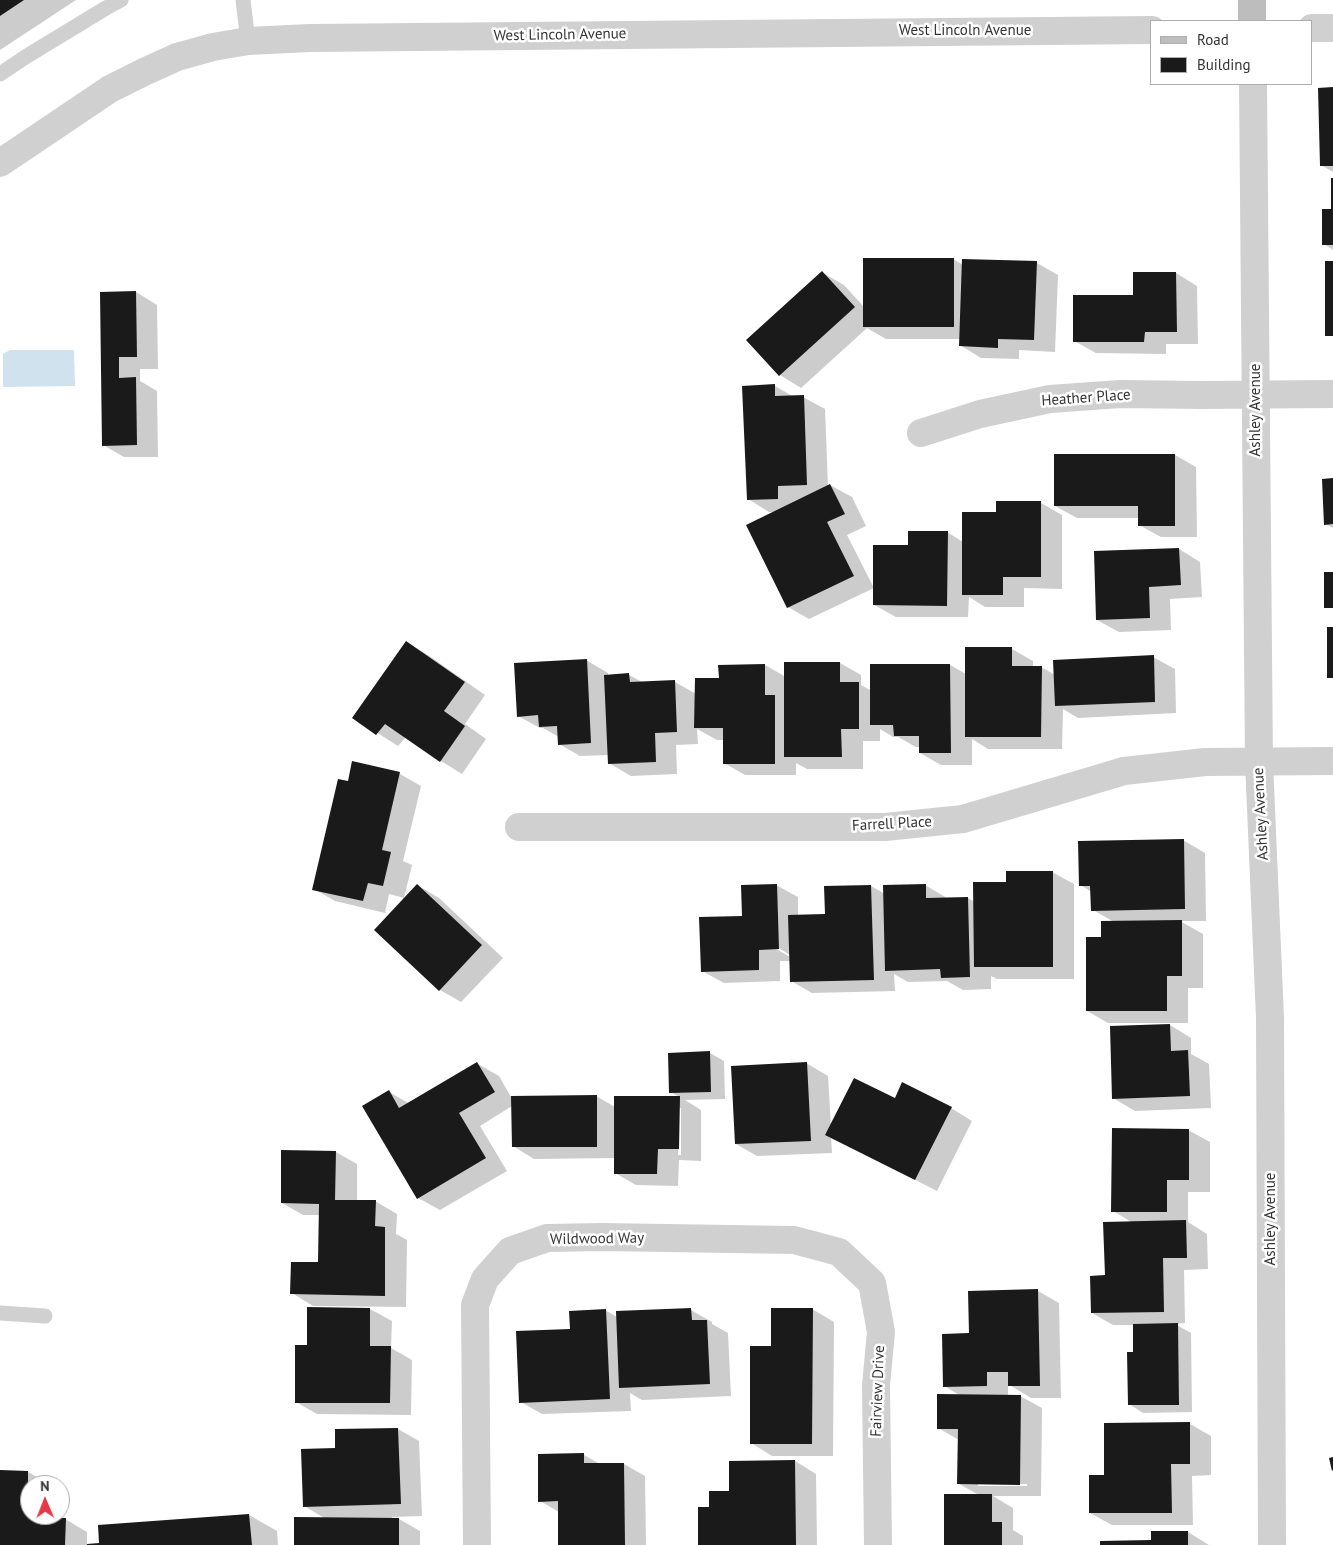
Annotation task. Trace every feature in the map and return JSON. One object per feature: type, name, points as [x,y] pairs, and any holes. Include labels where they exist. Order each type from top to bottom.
[{"type":"street","points":[[1252,0],[1252,20]]},
{"type":"street","points":[[1313,28],[1333,28]]},
{"type":"street","name":"West Lincoln Avenue","points":[[0,163],[110,89],[144,72],[177,57],[214,47],[248,41],[359,37],[1150,30]]},
{"type":"street","name":"Ashley Avenue","points":[[1253,85],[1258,762],[1270,1018],[1272,1545]]},
{"type":"street","name":"Heather Place","points":[[921,434],[980,414],[1050,399],[1120,394],[1333,394]]},
{"type":"street","name":"Farrell Place","points":[[519,827],[885,827],[963,819],[1124,771],[1205,762],[1333,761]]},
{"type":"street","name":"Wildwood Way","points":[[477,1545],[475,1306],[485,1279],[510,1250],[547,1238],[602,1238],[794,1240],[839,1252]]},
{"type":"street","name":"Fairview Drive","points":[[839,1252],[872,1283],[881,1332],[876,1385],[878,1545]]},
{"type":"lane","points":[[0,74],[121,0]]},
{"type":"lane","points":[[243,0],[248,41]]},
{"type":"lane","points":[[0,1312],[45,1316]]},
{"type":"water","points":[[10,350],[74,350],[75,386],[3,387],[3,354]]},
{"type":"building","points":[[0,0],[24,0],[0,16]]},
{"type":"building","points":[[1333,87],[1333,166],[1320,166],[1318,88]]},
{"type":"building","points":[[1331,178],[1333,178],[1333,245],[1322,245],[1322,209],[1331,209]]},
{"type":"building","points":[[863,258],[954,258],[954,327],[863,327]]},
{"type":"building","points":[[962,259],[1037,261],[1034,340],[998,339],[998,348],[959,346]]},
{"type":"building","points":[[1325,261],[1333,261],[1333,336],[1325,336]]},
{"type":"building","points":[[822,271],[855,307],[779,376],[746,340]]},
{"type":"building","points":[[1133,272],[1176,272],[1177,332],[1145,332],[1144,342],[1073,342],[1073,295],[1133,295]]},
{"type":"building","points":[[136,291],[137,357],[119,357],[119,378],[136,377],[137,445],[102,446],[100,292]]},
{"type":"building","points":[[775,384],[775,396],[804,395],[807,485],[778,486],[778,499],[747,500],[742,386]]},
{"type":"building","points":[[1054,454],[1175,454],[1175,526],[1138,526],[1138,506],[1054,506]]},
{"type":"building","points":[[1333,478],[1333,524],[1324,525],[1322,479]]},
{"type":"building","points":[[830,484],[845,514],[827,522],[854,576],[787,608],[746,525]]},
{"type":"building","points":[[996,501],[1041,501],[1041,577],[1003,577],[1003,595],[962,595],[962,512],[996,512]]},
{"type":"building","points":[[908,531],[948,531],[947,606],[873,605],[873,545],[908,545]]},
{"type":"building","points":[[1179,548],[1181,585],[1149,587],[1150,618],[1096,620],[1094,551]]},
{"type":"building","points":[[1324,572],[1333,572],[1333,608],[1324,608]]},
{"type":"building","points":[[1327,627],[1333,627],[1333,678],[1327,678]]},
{"type":"building","points":[[406,641],[465,682],[444,711],[465,726],[440,762],[385,724],[376,735],[352,718]]},
{"type":"building","points":[[965,647],[1012,647],[1012,666],[1042,666],[1041,737],[965,737]]},
{"type":"building","points":[[1154,655],[1155,702],[1055,706],[1053,660]]},
{"type":"building","points":[[587,659],[591,743],[558,745],[557,726],[539,727],[538,715],[517,717],[514,663]]},
{"type":"building","points":[[784,662],[840,662],[840,682],[859,682],[859,729],[841,729],[842,757],[784,757]]},
{"type":"building","points":[[765,664],[765,695],[775,695],[775,764],[723,764],[723,728],[694,728],[695,678],[719,678],[718,665]]},
{"type":"building","points":[[870,664],[950,664],[951,753],[919,753],[919,736],[894,736],[893,725],[870,725]]},
{"type":"building","points":[[629,673],[630,682],[675,680],[677,732],[655,733],[656,762],[608,764],[604,675]]},
{"type":"building","points":[[352,761],[400,772],[382,850],[391,852],[383,886],[368,883],[363,901],[312,890],[338,779],[348,781]]},
{"type":"building","points":[[1184,839],[1185,909],[1091,911],[1090,886],[1079,886],[1078,841]]},
{"type":"building","points":[[1006,871],[1053,871],[1053,967],[974,967],[973,882],[1006,882]]},
{"type":"building","points":[[417,884],[482,945],[439,991],[374,930]]},
{"type":"building","points":[[777,884],[779,949],[759,950],[759,970],[701,972],[699,917],[742,916],[741,885]]},
{"type":"building","points":[[926,884],[926,898],[968,897],[970,977],[941,978],[940,969],[885,971],[883,885]]},
{"type":"building","points":[[871,885],[874,980],[790,982],[788,915],[825,914],[824,886]]},
{"type":"building","points":[[1182,920],[1182,976],[1167,976],[1167,1011],[1086,1011],[1086,937],[1101,937],[1101,921]]},
{"type":"building","points":[[1170,1024],[1171,1051],[1188,1050],[1190,1096],[1112,1099],[1110,1026]]},
{"type":"building","points":[[710,1051],[711,1092],[669,1093],[668,1053]]},
{"type":"building","points":[[477,1062],[495,1092],[459,1113],[486,1158],[417,1199],[362,1106],[389,1090],[399,1108]]},
{"type":"building","points":[[807,1062],[811,1141],[735,1144],[731,1066]]},
{"type":"building","points":[[854,1078],[895,1098],[902,1082],[952,1107],[915,1180],[825,1135]]},
{"type":"building","points":[[597,1095],[597,1147],[512,1147],[511,1096]]},
{"type":"building","points":[[614,1096],[680,1096],[679,1149],[658,1149],[657,1174],[614,1174]]},
{"type":"building","points":[[1112,1128],[1189,1129],[1189,1180],[1167,1180],[1167,1212],[1111,1212]]},
{"type":"building","points":[[281,1150],[336,1151],[335,1200],[376,1200],[375,1226],[385,1227],[385,1296],[290,1294],[291,1262],[318,1262],[319,1204],[281,1203]]},
{"type":"building","points":[[1186,1220],[1187,1258],[1163,1258],[1164,1312],[1091,1313],[1090,1276],[1105,1275],[1103,1222]]},
{"type":"building","points":[[1038,1289],[1040,1386],[1008,1386],[1008,1372],[987,1372],[987,1386],[943,1387],[942,1334],[969,1333],[968,1291]]},
{"type":"building","points":[[307,1307],[370,1308],[370,1346],[391,1346],[390,1403],[295,1403],[295,1345],[307,1345]]},
{"type":"building","points":[[691,1308],[692,1320],[707,1320],[710,1384],[619,1388],[616,1311]]},
{"type":"building","points":[[771,1308],[813,1308],[812,1444],[750,1444],[750,1346],[771,1346]]},
{"type":"building","points":[[606,1309],[610,1399],[519,1403],[516,1331],[570,1329],[569,1311]]},
{"type":"building","points":[[1178,1323],[1179,1405],[1128,1405],[1127,1352],[1133,1352],[1133,1324]]},
{"type":"building","points":[[937,1394],[1021,1395],[1020,1485],[957,1484],[958,1429],[937,1429]]},
{"type":"building","points":[[1190,1422],[1190,1464],[1171,1464],[1172,1513],[1089,1513],[1089,1475],[1104,1475],[1104,1423]]},
{"type":"building","points":[[398,1428],[401,1504],[303,1507],[301,1449],[335,1448],[335,1429]]},
{"type":"building","points":[[584,1453],[584,1463],[624,1463],[625,1545],[558,1545],[558,1501],[538,1502],[538,1454]]},
{"type":"building","points":[[1333,1457],[1333,1470],[1332,1471],[1329,1458]]},
{"type":"building","points":[[795,1460],[796,1545],[698,1545],[698,1507],[709,1507],[709,1491],[729,1491],[729,1461]]},
{"type":"building","points":[[0,1470],[28,1471],[28,1475],[20,1475],[20,1525],[66,1525],[65,1545],[0,1545]]},
{"type":"building","points":[[944,1494],[992,1494],[992,1522],[1002,1522],[1002,1545],[944,1545]]},
{"type":"building","points":[[249,1514],[252,1545],[87,1545],[99,1543],[98,1525]]},
{"type":"building","points":[[294,1517],[399,1518],[399,1545],[294,1545]]},
{"type":"building","points":[[1151,1531],[1188,1531],[1188,1545],[1100,1545],[1100,1541],[1151,1540]]}]
